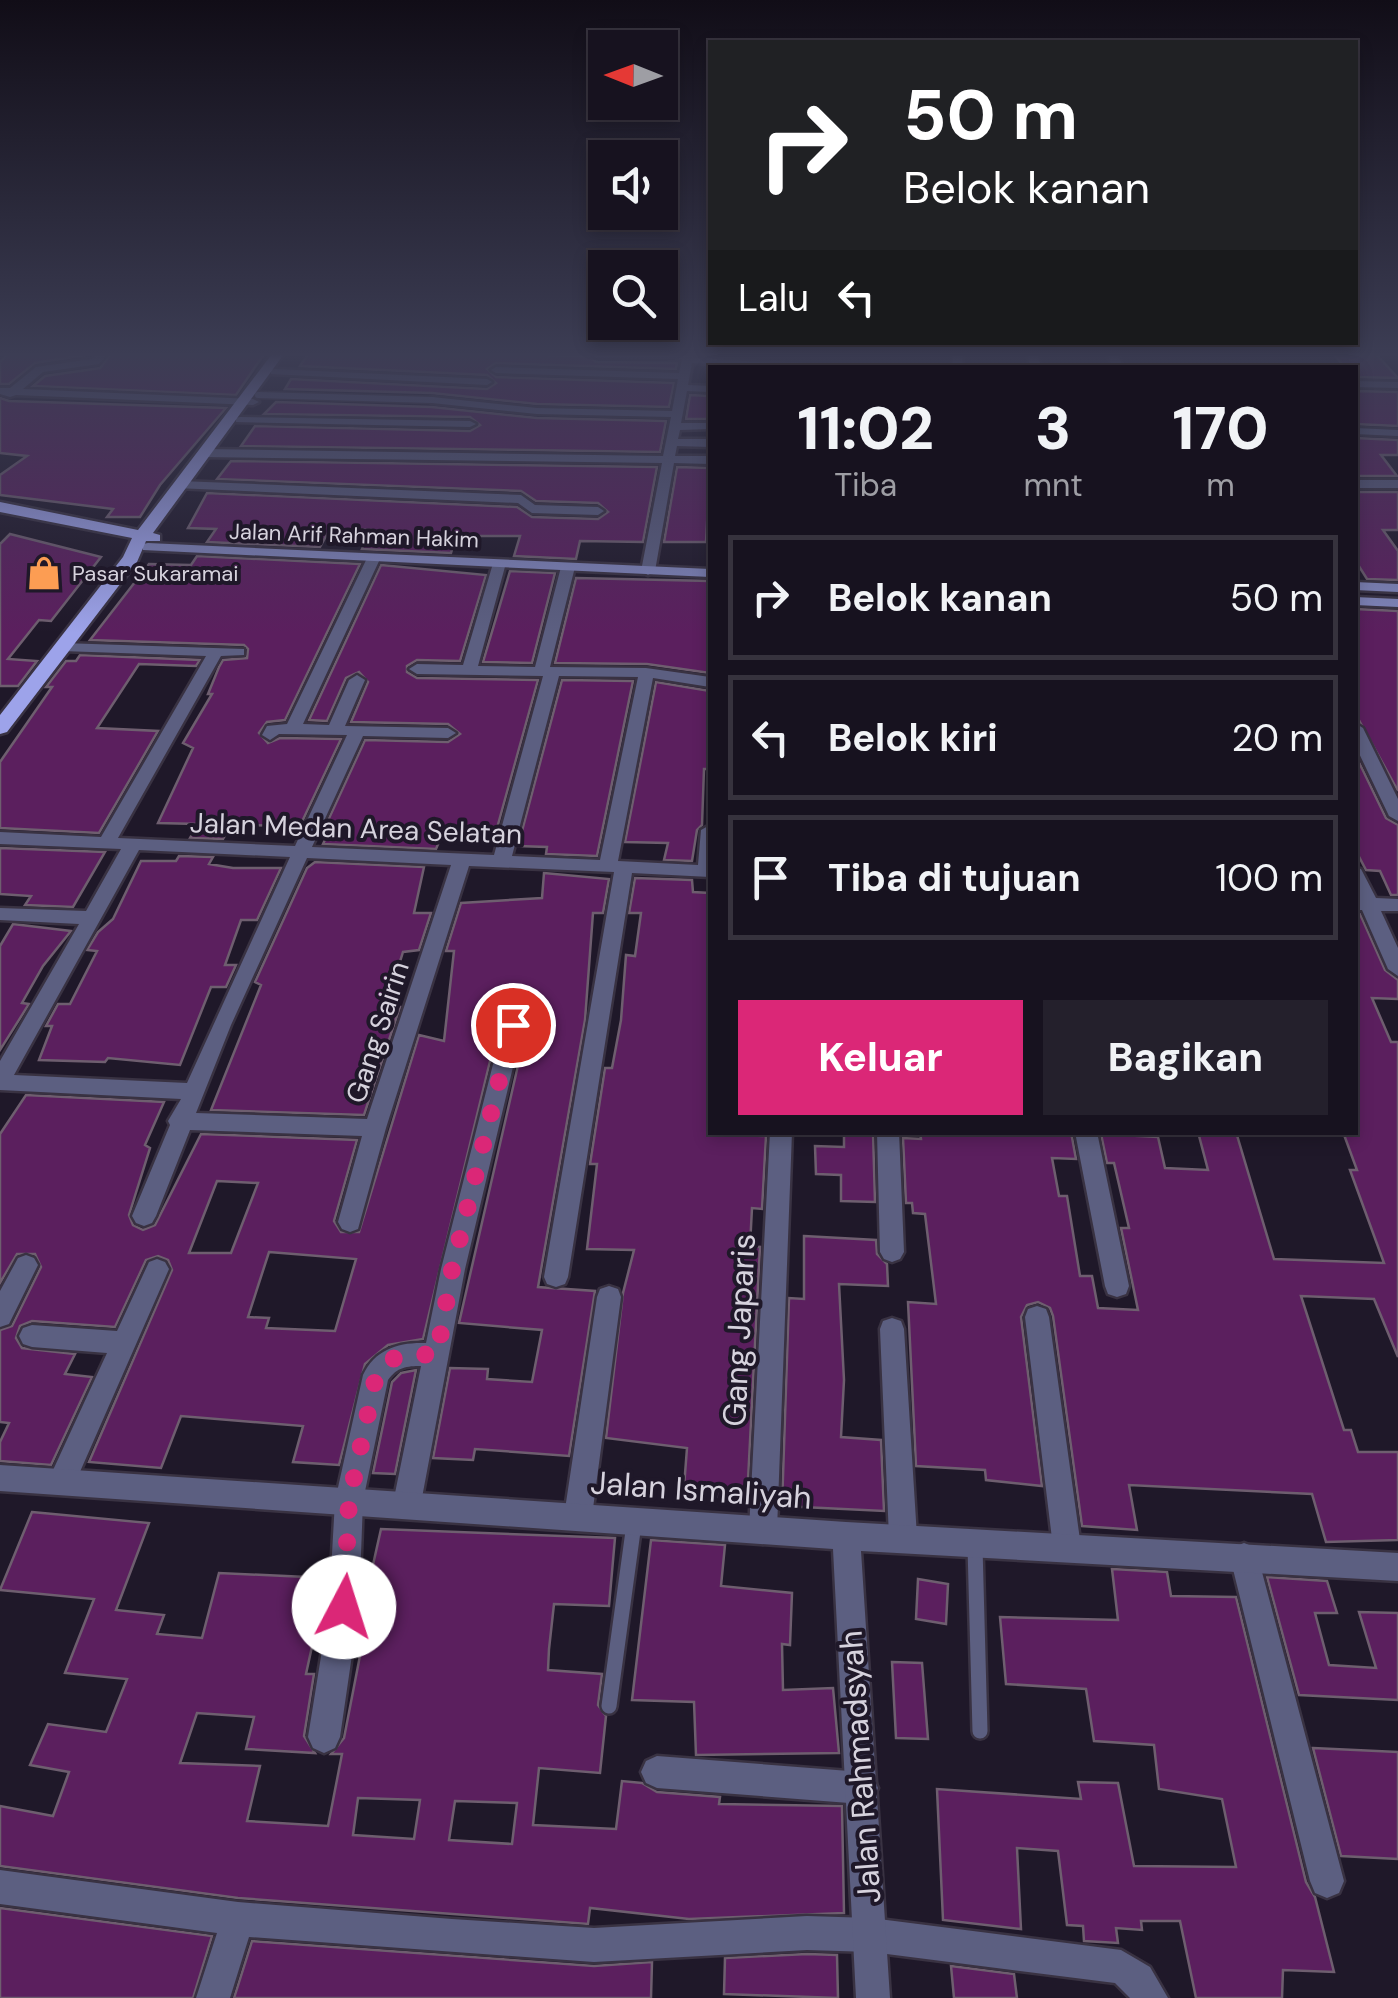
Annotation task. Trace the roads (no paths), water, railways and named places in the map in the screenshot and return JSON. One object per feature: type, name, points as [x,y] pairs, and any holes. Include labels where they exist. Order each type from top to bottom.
[{"type":"main road","points":[[0,728],[215,447]]},
{"type":"main road","points":[[210,454],[216,447]]},
{"type":"main road","name":"Jalan Arif Rahman Hakim","points":[[0,507],[142,544],[648,565],[708,573]]},
{"type":"main road","name":"Jalan Arif Rahman Hakim","points":[[0,516],[142,544],[373,559],[568,567],[708,560]]},
{"type":"main road","points":[[1358,586],[1398,588]]},
{"type":"main road","points":[[1358,601],[1398,602]]},
{"type":"street","points":[[648,565],[670,447]]},
{"type":"street","points":[[210,454],[708,460]]},
{"type":"street","points":[[1358,484],[1398,484]]},
{"type":"street","points":[[186,486],[522,499],[528,500],[532,509],[598,511]]},
{"type":"street","points":[[293,729],[373,559]]},
{"type":"street","points":[[468,670],[499,563]]},
{"type":"street","points":[[501,862],[568,567]]},
{"type":"street","points":[[62,647],[239,652]]},
{"type":"street","points":[[106,844],[216,651]]},
{"type":"street","points":[[416,669],[646,673],[708,682]]},
{"type":"street","points":[[556,1277],[646,673]]},
{"type":"street","points":[[335,730],[358,680]]},
{"type":"street","points":[[270,736],[273,729],[448,733]]},
{"type":"street","points":[[144,1216],[180,1121],[263,929],[302,855],[357,731]]},
{"type":"street","points":[[1358,734],[1398,816]]},
{"type":"street","name":"Jalan Medan Area Selatan","points":[[0,838],[708,871]]},
{"type":"street","points":[[132,846],[0,1081],[193,1091]]},
{"type":"street","name":"Gang Sairin","points":[[350,1222],[375,1128],[462,860]]},
{"type":"street","points":[[1362,904],[1398,905]]},
{"type":"street","points":[[1362,904],[1398,969]]},
{"type":"street","points":[[0,914],[92,918]]},
{"type":"street","points":[[407,1503],[452,1270],[513,1025]]},
{"type":"street","points":[[180,1121],[375,1128]]},
{"type":"street","name":"Gang Japaris","points":[[763,1530],[781,1135]]},
{"type":"street","points":[[888,1135],[892,1252]]},
{"type":"street","points":[[1087,1135],[1117,1286]]},
{"type":"street","points":[[0,1316],[26,1266]]},
{"type":"street","points":[[62,1482],[157,1268]]},
{"type":"street","points":[[578,1516],[609,1297]]},
{"type":"street","points":[[1037,1317],[1066,1547]]},
{"type":"street","points":[[892,1329],[903,1537]]},
{"type":"street","points":[[32,1336],[125,1343]]},
{"type":"street","points":[[324,1737],[344,1607],[349,1501],[376,1376],[386,1360],[437,1355]]},
{"type":"street","name":"Jalan Ismaliyah","points":[[0,1478],[846,1536],[1398,1566]]},
{"type":"street","name":"Jalan Rahmadsyah","points":[[846,1536],[874,1998]]},
{"type":"street","points":[[1244,1557],[1327,1881]]},
{"type":"street","points":[[657,1772],[862,1788]]},
{"type":"street","points":[[0,1887],[238,1919],[594,1945],[807,1933],[871,1935],[1121,1967],[1138,1979],[1151,1998]]},
{"type":"street","points":[[212,1998],[238,1919]]},
{"type":"lane","points":[[609,1706],[634,1522]]},
{"type":"lane","points":[[974,1541],[980,1731]]},
{"type":"place","name":"Pasar Sukaramai","points":[[44,573]]}]
